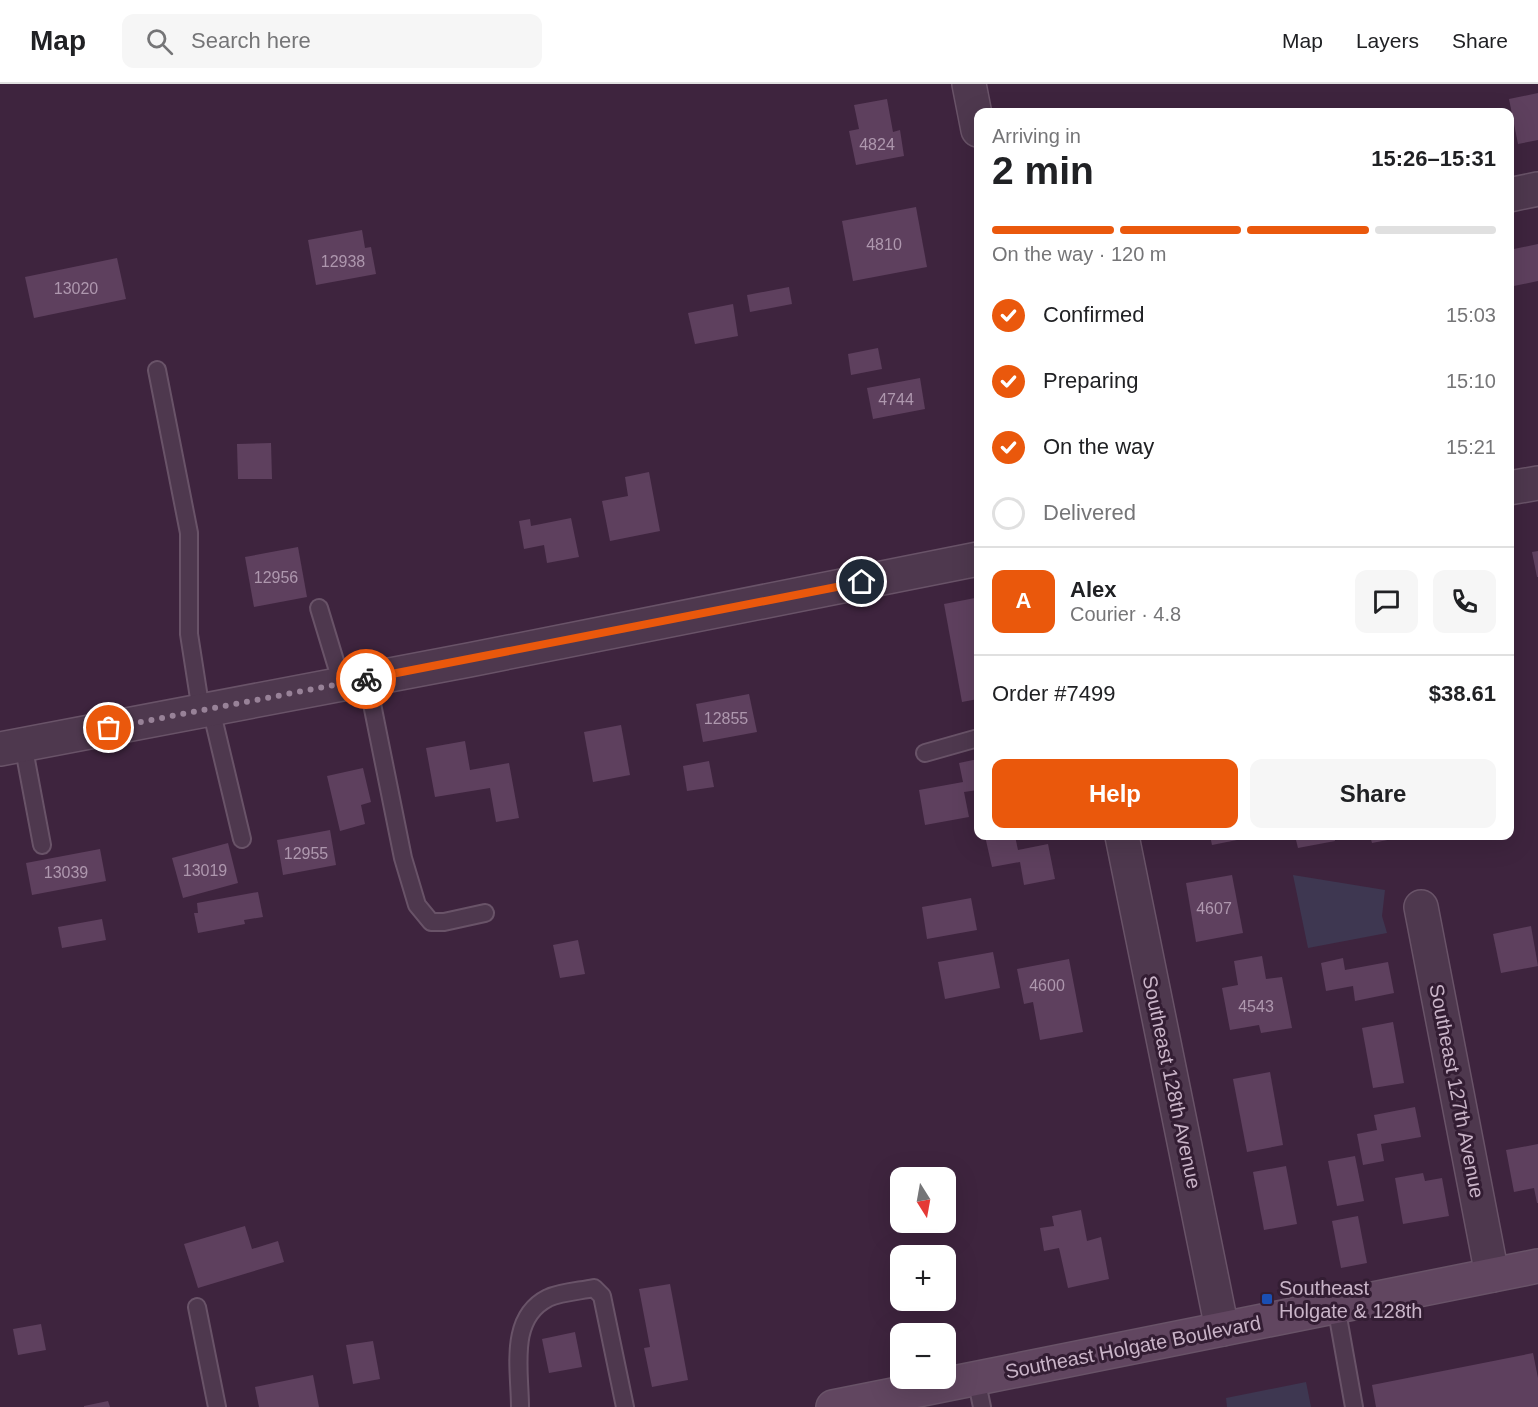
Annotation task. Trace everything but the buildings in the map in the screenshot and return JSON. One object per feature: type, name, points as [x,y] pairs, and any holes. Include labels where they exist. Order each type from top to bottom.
[{"type":"street","points":[[969,84],[974,110]]},
{"type":"street","points":[[1514,194],[1538,189]]},
{"type":"street","points":[[1514,487],[1538,483]]},
{"type":"street","points":[[11,746],[354,682],[974,560]]},
{"type":"street","name":"Southeast 128th Avenue","points":[[1123,840],[1222,1329]]},
{"type":"street","name":"Southeast 127th Avenue","points":[[1421,907],[1492,1275]]},
{"type":"street","name":"Southeast Holgate Boulevard","points":[[833,1407],[979,1393],[1222,1329],[1538,1266]]},
{"type":"lane","points":[[157,370],[189,533],[189,634],[206,710],[242,839]]},
{"type":"lane","points":[[319,608],[354,682],[417,905],[431,922],[444,922],[485,913]]},
{"type":"lane","points":[[925,753],[974,739]]},
{"type":"lane","points":[[11,746],[42,845]]},
{"type":"lane","points":[[520,1407],[520,1330],[531,1310],[550,1297],[594,1288],[602,1296],[625,1407]]},
{"type":"lane","points":[[1336,1306],[1354,1407]]},
{"type":"lane","points":[[197,1307],[217,1407]]},
{"type":"shaded area","points":[[1293,875],[1385,890],[1382,916],[1387,933],[1308,948]]},
{"type":"shaded area","points":[[1306,1382],[1311,1407],[1227,1407],[1226,1398]]},
{"type":"way so far","points":[[109,728],[366,679]]},
{"type":"place","name":"Southeast Holgate & 128th","points":[[1267,1299]]},
{"type":"route","points":[[366,679],[862,582]]}]
